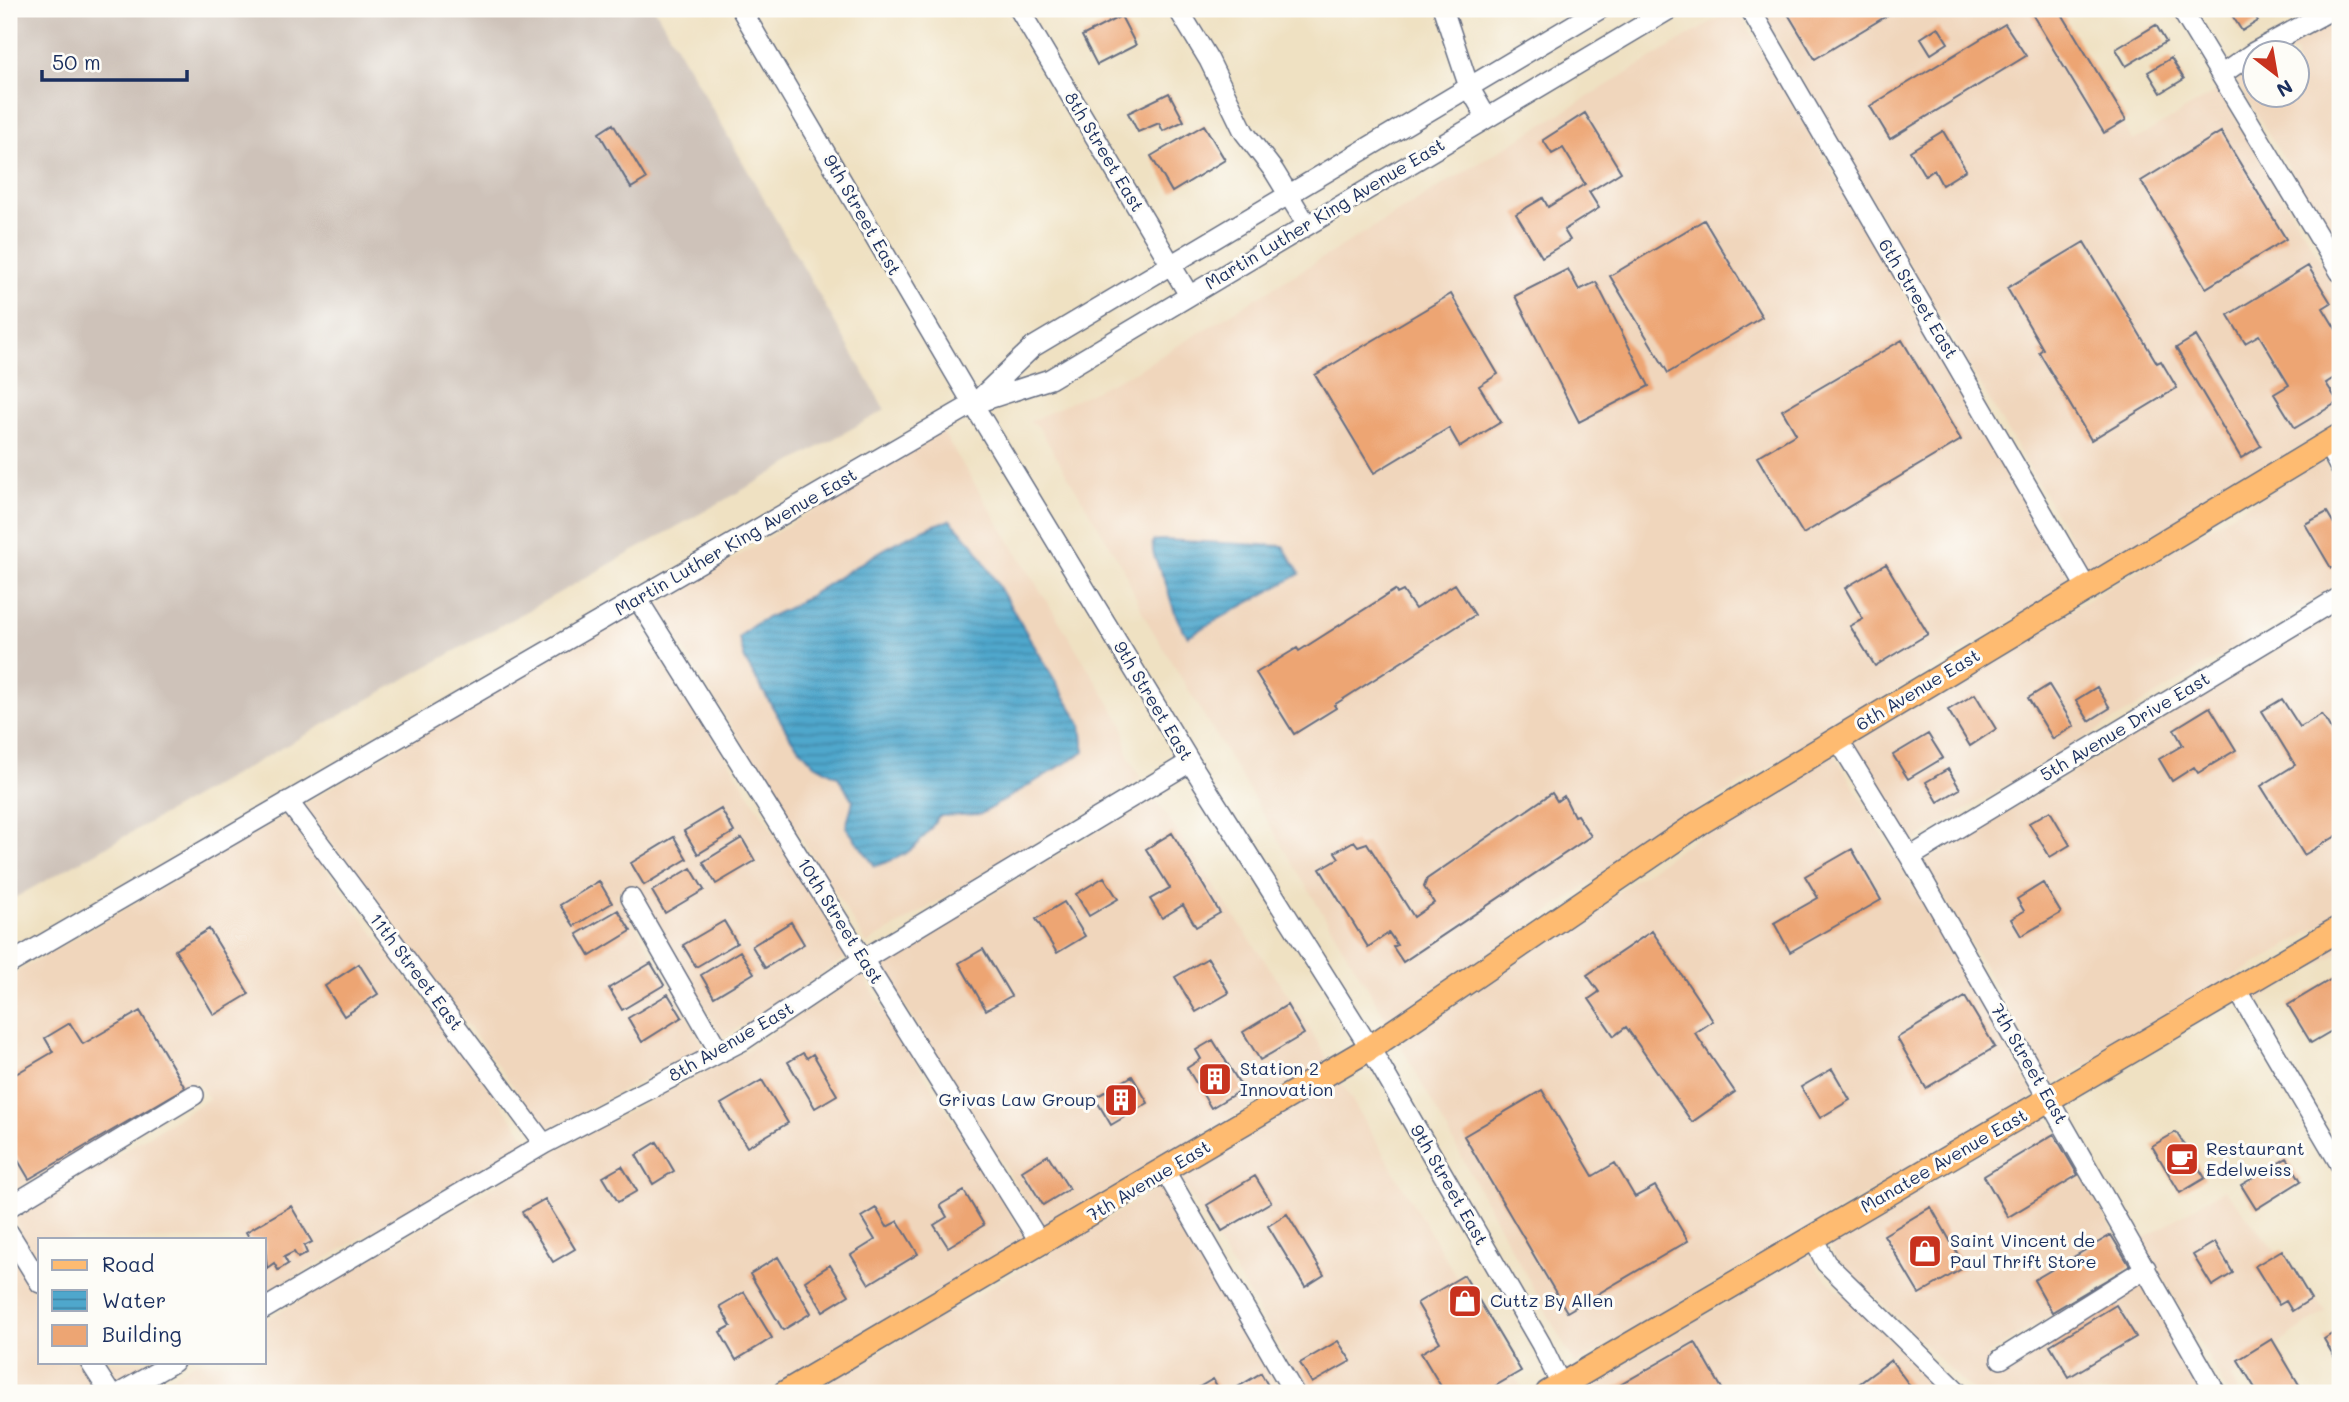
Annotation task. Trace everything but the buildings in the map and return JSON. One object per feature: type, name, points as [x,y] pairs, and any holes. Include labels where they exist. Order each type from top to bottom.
[{"type":"main road","name":"6th Avenue East","points":[[1503,955],[1699,822],[2333,440]]},
{"type":"main road","name":"Manatee Avenue East","points":[[1558,1391],[2340,928]]},
{"type":"main road","name":"7th Avenue East","points":[[785,1393],[1370,1048],[1503,955]]},
{"type":"street","name":"9th Street East","points":[[741,9],[973,404],[1190,762],[1370,1048],[1541,1344],[1558,1391]]},
{"type":"street","name":"8th Street East","points":[[1019,9],[1189,295]]},
{"type":"street","points":[[1178,9],[1209,60],[1244,132],[1307,225]]},
{"type":"street","points":[[1443,9],[1469,87],[1487,118]]},
{"type":"street","name":"Martin Luther King Avenue East","points":[[973,404],[1033,347],[1600,9]]},
{"type":"street","name":"Martin Luther King Avenue East","points":[[9,964],[973,404],[1050,379],[1670,9]]},
{"type":"street","name":"6th Street East","points":[[1749,9],[2087,589]]},
{"type":"street","points":[[2181,9],[2340,272]]},
{"type":"street","points":[[2221,75],[2254,52],[2333,9]]},
{"type":"street","points":[[2333,440],[2340,468]]},
{"type":"street","name":"5th Avenue Drive East","points":[[1910,857],[2340,597]]},
{"type":"street","name":"10th Street East","points":[[637,598],[1041,1244]]},
{"type":"street","name":"7th Street East","points":[[1837,738],[1910,857],[2216,1393]]},
{"type":"street","name":"8th Avenue East","points":[[266,1308],[544,1144],[720,1053],[864,959],[1190,762]]},
{"type":"street","name":"11th Street East","points":[[288,801],[544,1144]]},
{"type":"street","points":[[631,898],[720,1053]]},
{"type":"street","points":[[2237,989],[2340,1164]]},
{"type":"street","points":[[9,1207],[194,1095]]},
{"type":"street","points":[[1165,1171],[1294,1393]]},
{"type":"street","points":[[9,1233],[38,1280]]},
{"type":"street","points":[[1813,1238],[1826,1263],[1959,1393]]},
{"type":"street","points":[[2001,1359],[2146,1268]]},
{"type":"street","points":[[91,1364],[110,1393]]},
{"type":"street","points":[[120,1393],[171,1364]]},
{"type":"shaded area","points":[[9,9],[655,9],[885,410],[9,901]]},
{"type":"shaded area","points":[[1737,9],[2073,584],[1693,813],[1388,1022],[1144,616],[1123,568],[1038,426],[1029,422],[1136,371]],"holes":[[[1153,541],[1283,546],[1168,596]]]},
{"type":"shaded area","points":[[1760,9],[2047,9],[2133,141],[2219,90],[2340,293],[2340,423],[2091,574]]},
{"type":"shaded area","points":[[2340,18],[2340,252],[2253,108],[2310,108],[2310,38],[2306,38]]},
{"type":"shaded area","points":[[942,431],[1123,725],[1129,758],[1141,779],[867,944],[657,606]],"holes":[[[951,520],[974,545],[1081,724],[1084,752],[981,814],[939,816],[924,840],[899,859],[838,777],[755,622],[795,605]]]},
{"type":"shaded area","points":[[2324,459],[2340,488],[2340,584],[1912,842],[1851,742]]},
{"type":"shaded area","points":[[633,608],[850,955],[723,1038],[634,883],[617,893],[705,1048],[546,1130],[303,805]]},
{"type":"shaded area","points":[[2340,611],[2340,914],[2052,1085],[1924,862]]},
{"type":"shaded area","points":[[1834,753],[2035,1095],[1575,1365],[1399,1042],[1705,832]]},
{"type":"shaded area","points":[[1154,797],[1302,1016],[1328,1060],[1044,1230],[879,963]]},
{"type":"shaded area","points":[[286,815],[528,1140],[266,1294],[266,1238],[38,1238],[38,1261],[12,1219],[209,1099],[197,1081],[9,1194],[9,977]]},
{"type":"shaded area","points":[[2340,941],[2340,952],[2257,1002],[2252,993]]},
{"type":"shaded area","points":[[862,974],[1027,1240],[763,1393],[142,1393],[193,1364],[266,1364],[266,1320],[550,1153],[747,1050]]},
{"type":"shaded area","points":[[1340,1080],[1525,1393],[1306,1393],[1179,1176]]},
{"type":"shaded area","points":[[2046,1115],[2132,1264],[1987,1355],[1999,1374],[2143,1284],[2205,1393],[1974,1393],[1835,1257],[1827,1243]]},
{"type":"shaded area","points":[[1162,1186],[1282,1393],[808,1393],[1039,1259]]},
{"type":"shaded area","points":[[2224,1189],[2326,1311],[2231,1377],[2239,1393],[2228,1393],[2142,1240]]},
{"type":"shaded area","points":[[9,1251],[38,1299],[38,1364],[79,1364],[98,1393],[9,1393]]},
{"type":"shaded area","points":[[1810,1253],[1819,1271],[1945,1393],[1591,1393],[1586,1385]]},
{"type":"shaded area","points":[[103,1364],[148,1364],[115,1383]]},
{"type":"water","points":[[950,520],[974,545],[1081,724],[1084,752],[981,814],[939,816],[913,848],[897,858],[875,866],[846,827],[853,801],[838,777],[813,763],[792,740],[745,660],[739,638],[761,621],[799,602],[891,545]]},
{"type":"water","points":[[1153,541],[1283,546],[1300,574],[1188,636],[1177,618],[1153,553]]},
{"type":"place","name":"Station 2 Innovation","points":[[1215,1079]]},
{"type":"place","name":"Grivas Law Group","points":[[1121,1100]]},
{"type":"place","name":"Restaurant Edelweiss","points":[[2182,1159]]},
{"type":"place","name":"Saint Vincent de Paul Thrift Store","points":[[1925,1251]]},
{"type":"place","name":"Cuttz By Allen","points":[[1465,1301]]}]
